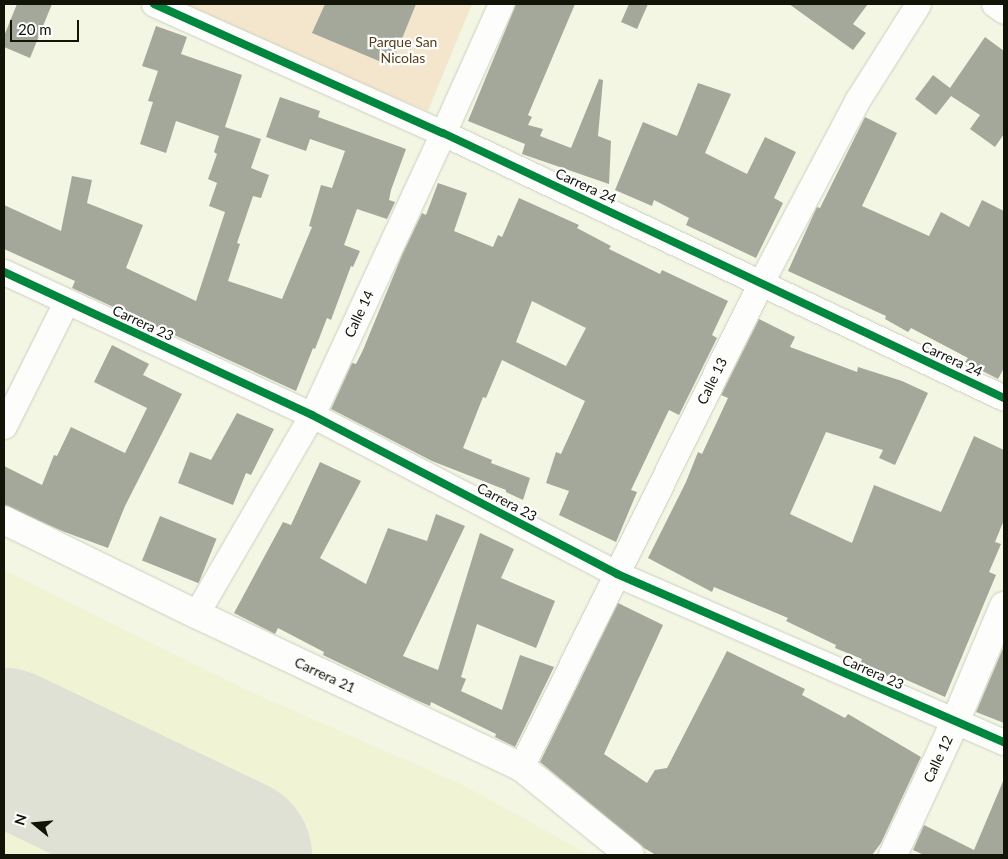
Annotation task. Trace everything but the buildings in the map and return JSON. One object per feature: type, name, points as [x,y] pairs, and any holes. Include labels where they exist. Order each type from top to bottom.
[{"type":"street","name":"Carrera 24","points":[[154,4],[444,133],[1004,398]]},
{"type":"street","name":"Calle 14","points":[[196,614],[312,415],[444,133],[501,4]]},
{"type":"street","name":"Calle 13","points":[[521,767],[761,282],[858,99],[918,4]]},
{"type":"street","points":[[994,4],[1004,11]]},
{"type":"street","name":"Carrera 23","points":[[4,272],[312,415],[617,574],[1004,742]]},
{"type":"street","points":[[4,426],[66,302]]},
{"type":"street","name":"Carrera 21","points":[[4,520],[196,614],[521,767],[630,855]]},
{"type":"street","name":"Calle 12","points":[[893,855],[955,722],[1004,606]]},
{"type":"shaded area","points":[[4,570],[251,692],[465,786],[590,855],[4,855]]},
{"type":"green space","name":"Parque San Nicolas","points":[[167,4],[472,4],[428,111]]},
{"type":"runway","points":[[4,745],[234,855]]},
{"type":"cycle path","points":[[154,4],[443,133],[1004,398]]},
{"type":"cycle path","points":[[4,272],[312,415],[617,574],[1004,742]]}]
